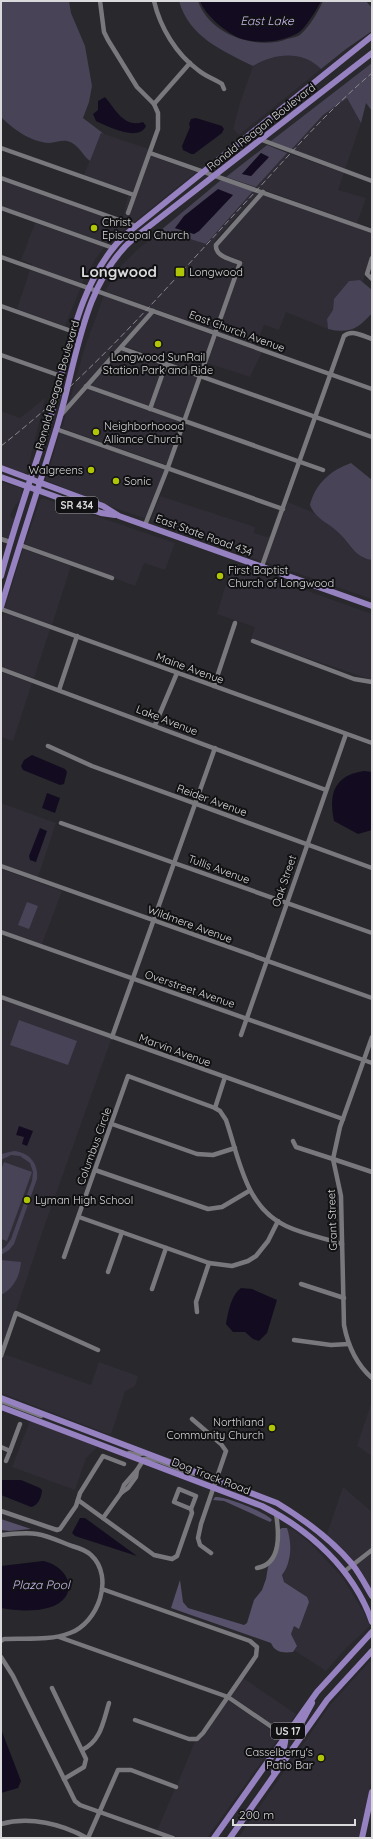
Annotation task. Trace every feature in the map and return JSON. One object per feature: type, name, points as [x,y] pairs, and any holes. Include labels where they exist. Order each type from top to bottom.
[{"type":"main road","name":"Ronald Reagan Boulevard","points":[[1,576],[29,479],[47,428],[74,332],[101,263],[113,248],[136,226],[372,36]]},
{"type":"main road","name":"Ronald Reagan Boulevard","points":[[1,608],[36,490],[60,416],[76,351],[97,290],[115,257],[142,231],[262,140],[372,53]]},
{"type":"main road","points":[[136,226],[142,231]]},
{"type":"main road","name":"SR 434","points":[[1,468],[39,482]]},
{"type":"main road","name":"SR 434","points":[[1,477],[36,490]]},
{"type":"main road","name":"East State Road 434","points":[[39,482],[103,506],[119,516]]},
{"type":"main road","name":"East State Road 434","points":[[36,490],[101,513],[119,516],[372,606]]},
{"type":"main road","points":[[13,515],[18,505],[22,503]]},
{"type":"main road","name":"Dog Track Road","points":[[1,1398],[278,1503],[316,1528],[352,1565],[372,1596]]},
{"type":"main road","name":"Dog Track Road","points":[[1,1407],[142,1460],[276,1514],[319,1544],[345,1571],[372,1622]]},
{"type":"main road","name":"US 17","points":[[214,1838],[317,1692],[372,1632]]},
{"type":"main road","name":"US 17","points":[[230,1838],[327,1700],[372,1651]]},
{"type":"main road","points":[[362,1661],[372,1660]]},
{"type":"main road","points":[[301,1736],[299,1733],[299,1727],[317,1692]]},
{"type":"main road","points":[[272,1778],[277,1762],[285,1746],[285,1736]]},
{"type":"main road","points":[[362,1838],[372,1792]]},
{"type":"street","points":[[100,1],[104,32],[108,40],[137,88],[154,104],[158,113],[159,123],[150,154],[128,213]]},
{"type":"street","points":[[154,1],[161,23],[174,46],[198,71],[222,84],[224,89]]},
{"type":"street","points":[[154,104],[190,63]]},
{"type":"street","points":[[262,140],[372,181]]},
{"type":"street","points":[[1,148],[134,195]]},
{"type":"street","points":[[150,154],[215,175],[372,231]]},
{"type":"street","points":[[1,178],[136,226]]},
{"type":"street","points":[[145,525],[168,467],[240,263],[220,255],[216,250],[216,245],[263,192]]},
{"type":"street","points":[[1,208],[113,248]]},
{"type":"street","name":"East Church Avenue","points":[[1,257],[372,389]]},
{"type":"street","points":[[372,258],[367,276],[372,279]]},
{"type":"street","points":[[1,306],[74,332]]},
{"type":"street","points":[[60,416],[153,311]]},
{"type":"street","points":[[262,566],[344,336],[350,332],[372,339]]},
{"type":"street","points":[[121,348],[372,437]]},
{"type":"street","points":[[1,355],[61,376]]},
{"type":"street","points":[[150,409],[166,364]]},
{"type":"street","points":[[86,386],[324,470]]},
{"type":"street","points":[[56,429],[168,467],[283,509]]},
{"type":"street","points":[[1,539],[10,542]]},
{"type":"street","points":[[20,545],[112,578]]},
{"type":"street","name":"Maine Avenue","points":[[1,608],[372,743]]},
{"type":"street","points":[[214,686],[235,623]]},
{"type":"street","points":[[58,690],[77,636]]},
{"type":"street","points":[[253,641],[354,679],[372,682]]},
{"type":"street","name":"Lake Avenue","points":[[1,669],[155,725],[326,790]]},
{"type":"street","points":[[155,725],[177,673]]},
{"type":"street","name":"Oak Street","points":[[241,1035],[306,844],[346,734]]},
{"type":"street","name":"Reider Avenue","points":[[48,746],[92,766],[372,868]]},
{"type":"street","points":[[112,1037],[173,862],[215,748]]},
{"type":"street","name":"Tullis Avenue","points":[[60,823],[372,933]]},
{"type":"street","name":"Wildmere Avenue","points":[[1,866],[372,998]]},
{"type":"street","name":"Overstreet Avenue","points":[[1,932],[372,1064]]},
{"type":"street","name":"Marvin Avenue","points":[[1,997],[342,1119]]},
{"type":"street","name":"Grant Street","points":[[372,1037],[342,1119],[333,1159],[341,1196],[344,1325],[349,1344],[360,1365],[372,1378]]},
{"type":"street","name":"Columbus Circle","points":[[64,1257],[128,1076],[215,1108]]},
{"type":"street","points":[[225,1077],[215,1108],[220,1111],[226,1120],[249,1191],[265,1211],[278,1221],[287,1226],[342,1244]]},
{"type":"street","points":[[112,1124],[197,1154],[213,1155],[235,1148]]},
{"type":"street","points":[[294,1141],[296,1147],[372,1172]]},
{"type":"street","points":[[95,1170],[208,1210],[222,1207],[249,1191]]},
{"type":"street","points":[[78,1217],[209,1263],[232,1266],[248,1261],[262,1249],[278,1221]]},
{"type":"street","points":[[108,1272],[122,1232]]},
{"type":"street","points":[[152,1289],[166,1248]]},
{"type":"street","points":[[197,1312],[196,1302],[209,1263]]},
{"type":"street","points":[[301,1284],[344,1298]]},
{"type":"street","points":[[1,1356],[16,1313],[98,1350]]},
{"type":"street","points":[[294,1340],[331,1345],[349,1344]]},
{"type":"street","points":[[1,1402],[51,1420],[59,1420]]},
{"type":"street","points":[[192,1419],[225,1449],[226,1454],[204,1512],[198,1538],[200,1545],[211,1553]]},
{"type":"street","points":[[6,1461],[20,1424]]},
{"type":"street","points":[[54,1427],[65,1428],[132,1454],[141,1455],[144,1453]]},
{"type":"street","points":[[1,1447],[10,1451]]},
{"type":"street","points":[[1,1511],[57,1530],[60,1529],[78,1500],[80,1493],[104,1456],[124,1464]]},
{"type":"street","points":[[103,1518],[129,1483],[136,1477],[137,1470],[144,1459],[153,1459],[189,1473],[201,1474]]},
{"type":"street","points":[[78,1500],[154,1555],[172,1559],[177,1556],[196,1496],[179,1489],[174,1502],[191,1508]]},
{"type":"street","points":[[257,1568],[265,1566],[279,1541],[276,1514]]},
{"type":"street","points":[[1,1535],[36,1534],[84,1550],[95,1560],[101,1579],[102,1589],[97,1607],[90,1620],[76,1631],[59,1637],[4,1639],[1,1641]]},
{"type":"street","points":[[345,1571],[372,1550]]},
{"type":"street","points":[[102,1589],[250,1641],[257,1647],[256,1656],[203,1733],[197,1738],[189,1739],[135,1720]]},
{"type":"street","points":[[59,1637],[228,1697],[285,1736]]},
{"type":"street","points":[[1,1657],[13,1676],[75,1801],[100,1812],[173,1838]]},
{"type":"street","points":[[52,1688],[86,1759],[84,1768],[64,1779]]},
{"type":"street","points":[[82,1750],[91,1746],[97,1738],[109,1703]]},
{"type":"street","points":[[1,1824],[18,1821],[45,1823],[76,1832],[88,1838],[116,1773],[121,1769],[132,1770],[176,1787]]},
{"type":"shaded area","points":[[1,1],[69,1],[71,13],[85,46],[92,86],[89,102],[83,118],[104,134],[101,133],[90,161],[71,142],[65,141],[49,143],[36,140],[17,130],[1,117]]},
{"type":"shaded area","points":[[179,1],[198,1],[204,13],[212,23],[235,37],[248,41],[262,43],[275,42],[298,36],[311,23],[323,1],[366,1],[372,8],[372,31],[321,69],[314,63],[297,56],[279,56],[270,58],[253,66],[230,55],[208,41],[191,24],[184,14]]},
{"type":"shaded area","points":[[292,54],[315,62],[321,69],[239,135],[233,129],[253,66],[265,59]]},
{"type":"shaded area","points":[[372,63],[372,111],[366,103],[361,123],[347,98],[323,115],[291,150],[271,141]]},
{"type":"shaded area","points":[[347,98],[361,123],[345,169],[291,150],[323,115]]},
{"type":"shaded area","points":[[101,133],[149,149],[133,192],[84,175]]},
{"type":"shaded area","points":[[267,145],[287,153],[256,187],[226,177]],"holes":[[[261,153],[268,158],[251,176],[242,174]]]},
{"type":"shaded area","points":[[287,153],[344,173],[338,190],[366,198],[357,223],[256,187]]},
{"type":"shaded area","points":[[151,156],[196,172],[133,223],[1,176],[123,219],[128,195],[131,196],[125,214],[129,216]]},
{"type":"shaded area","points":[[1,180],[129,226],[107,243],[37,219],[1,206]]},
{"type":"shaded area","points":[[221,180],[253,191],[206,244],[161,230]],"holes":[[[233,195],[199,231],[194,234],[175,228]]]},
{"type":"shaded area","points":[[253,191],[259,193],[216,239],[214,245],[214,250],[218,256],[238,264],[214,330],[105,291],[119,268],[137,250],[161,230],[206,244]]},
{"type":"shaded area","points":[[263,194],[372,233],[372,251],[363,282],[360,280],[349,281],[334,299],[333,310],[327,319],[328,329],[286,312],[279,330],[264,325],[256,345],[218,332],[243,261],[223,254],[219,250],[218,245]]},
{"type":"shaded area","points":[[35,223],[104,247],[82,283],[32,266],[32,264],[21,260]]},
{"type":"shaded area","points":[[30,270],[81,287],[65,326],[17,309]]},
{"type":"shaded area","points":[[360,280],[372,290],[372,313],[362,323],[353,329],[342,331],[328,329],[327,319],[333,310],[334,299],[349,281]]},
{"type":"shaded area","points":[[104,295],[149,312],[69,403],[84,350]]},
{"type":"shaded area","points":[[153,314],[213,335],[199,372],[125,346]]},
{"type":"shaded area","points":[[217,336],[262,352],[250,377],[207,363]]},
{"type":"shaded area","points":[[122,350],[163,365],[149,406],[90,385]]},
{"type":"shaded area","name":"Longwood SunRail Station Park and Ride","points":[[167,366],[197,377],[183,418],[153,407]]},
{"type":"shaded area","points":[[87,389],[181,422],[167,465],[62,428],[66,413]]},
{"type":"shaded area","points":[[45,398],[29,464],[24,474],[1,465],[1,411],[20,418]]},
{"type":"shaded area","points":[[60,432],[165,469],[147,519],[95,501],[46,480]]},
{"type":"shaded area","points":[[351,463],[372,480],[372,560],[366,559],[353,550],[339,533],[315,514],[310,505],[312,497],[320,484],[331,474]]},
{"type":"shaded area","points":[[1,482],[21,488],[22,494],[20,501],[16,504],[10,515],[13,519],[15,516],[9,539],[1,536]]},
{"type":"shaded area","points":[[160,496],[255,527],[254,533],[267,537],[270,536],[278,510],[280,511],[261,561],[151,520]]},
{"type":"shaded area","points":[[42,498],[175,543],[165,570],[144,563],[135,586],[25,544]]},
{"type":"shaded area","points":[[288,502],[312,512],[339,532],[351,548],[365,559],[372,560],[372,599],[265,562]]},
{"type":"shaded area","points":[[23,549],[71,566],[52,625],[5,608]]},
{"type":"shaded area","points":[[232,564],[372,614],[372,680],[251,639],[255,627],[217,614]]},
{"type":"shaded area","points":[[4,613],[50,629],[34,678],[1,667],[1,621]]},
{"type":"shaded area","points":[[1,672],[32,683],[13,741],[1,737]]},
{"type":"shaded area","points":[[1,803],[56,823],[38,877],[1,864]]},
{"type":"shaded area","points":[[1,869],[62,891],[42,944],[1,930]]},
{"type":"shaded area","points":[[27,902],[38,906],[29,929],[18,925]]},
{"type":"shaded area","name":"Lyman High School","points":[[1,997],[112,1037],[43,1230],[1,1356]]},
{"type":"shaded area","points":[[19,1020],[77,1041],[68,1065],[10,1045]]},
{"type":"shaded area","points":[[14,1151],[28,1156],[32,1160],[35,1164],[37,1179],[14,1244],[9,1250],[1,1255],[1,1250],[11,1239],[32,1181],[33,1172],[30,1163],[20,1156],[11,1155],[1,1160],[1,1154]]},
{"type":"shaded area","points":[[4,1162],[32,1172],[7,1241],[1,1239],[1,1170]]},
{"type":"shaded area","points":[[1,1260],[21,1262],[16,1281],[6,1292],[1,1295]]},
{"type":"shaded area","points":[[4,1354],[91,1385],[99,1362],[138,1376],[135,1386],[125,1391],[111,1435],[1,1393],[1,1363]]},
{"type":"shaded area","points":[[372,1401],[372,1456],[357,1446]]},
{"type":"shaded area","points":[[31,1418],[97,1444],[95,1449],[86,1458],[75,1490],[12,1467]]},
{"type":"shaded area","points":[[343,1487],[372,1512],[372,1548],[352,1565],[326,1537]]},
{"type":"shaded area","points":[[215,1497],[220,1497],[245,1505],[262,1513],[272,1520],[270,1522],[224,1501],[213,1500]]},
{"type":"shaded area","points":[[1,1519],[31,1529],[9,1531],[1,1530]]},
{"type":"shaded area","points":[[287,1528],[295,1531],[311,1544],[342,1577],[366,1616],[370,1626],[345,1649],[326,1671],[294,1650],[297,1646],[291,1634],[294,1626],[299,1629],[300,1592],[284,1582],[282,1575],[290,1560]]},
{"type":"shaded area","points":[[287,1528],[290,1540],[288,1564],[282,1575],[284,1582],[307,1597],[309,1602],[299,1629],[294,1626],[291,1634],[297,1646],[293,1652],[277,1651],[271,1643],[171,1608],[180,1580],[183,1602],[188,1608],[244,1625],[247,1623],[254,1600],[262,1590],[268,1567],[279,1546],[280,1529]]},
{"type":"shaded area","points":[[372,1553],[372,1591],[356,1565]]},
{"type":"shaded area","points":[[369,1662],[372,1662],[372,1778],[359,1838],[238,1838],[330,1705]]},
{"type":"shaded area","points":[[243,1678],[296,1714],[283,1732],[231,1696]]},
{"type":"shaded area","points":[[228,1700],[280,1736],[207,1838],[180,1838],[157,1830],[175,1789],[177,1789],[177,1785],[195,1741],[201,1739]]},
{"type":"water","name":"East Lake","points":[[200,1],[321,1],[301,31],[292,36],[263,42],[249,41],[236,37],[212,18]]},
{"type":"water","points":[[105,97],[121,117],[131,122],[143,122],[146,126],[142,131],[137,133],[123,132],[96,121],[93,114],[98,110],[98,101]]},
{"type":"water","points":[[196,118],[222,126],[224,129],[222,133],[194,154],[191,154],[183,150],[182,146],[190,127],[189,124],[191,119]]},
{"type":"water","points":[[261,153],[269,157],[251,176],[242,174]]},
{"type":"water","points":[[218,189],[233,195],[199,231],[194,234],[175,228],[184,216]]},
{"type":"water","points":[[32,755],[65,769],[67,772],[64,784],[60,785],[23,770],[21,766],[24,760]]},
{"type":"water","points":[[364,771],[372,772],[372,830],[358,834],[334,821],[332,802],[333,794],[340,781],[354,773]]},
{"type":"water","points":[[47,793],[60,798],[55,813],[42,808]]},
{"type":"water","points":[[40,828],[47,831],[36,862],[30,860],[29,856]]},
{"type":"water","points":[[19,1126],[33,1131],[27,1146],[22,1144],[24,1137],[16,1135]]},
{"type":"water","points":[[241,1288],[252,1289],[277,1300],[267,1333],[259,1341],[253,1339],[245,1332],[233,1332],[226,1324],[232,1300]]},
{"type":"water","points":[[1,1480],[21,1480],[40,1488],[42,1490],[41,1495],[36,1505],[31,1507],[1,1495]]},
{"type":"water","points":[[80,1518],[85,1518],[137,1556],[75,1536],[72,1533]]},
{"type":"water","name":"Plaza Pool","points":[[43,1561],[52,1564],[65,1575],[69,1589],[66,1596],[60,1602],[45,1609],[13,1610],[1,1608],[1,1566]]},
{"type":"water","points":[[1,1729],[21,1781],[18,1788],[1,1793]]},
{"type":"railway","points":[[1,446],[34,419],[97,361],[306,137],[338,104],[372,73]]},
{"type":"place","name":"Christ Episcopal Church","points":[[94,228]]},
{"type":"place","name":"Longwood","points":[[180,272]]},
{"type":"place","name":"Longwood SunRail Station Park and Ride","points":[[158,344]]},
{"type":"place","name":"Neighborhoood Alliance Church","points":[[96,432]]},
{"type":"place","name":"Walgreens","points":[[91,470]]},
{"type":"place","name":"Sonic","points":[[116,481]]},
{"type":"place","name":"First Baptist Church of Longwood","points":[[220,576]]},
{"type":"place","name":"Lyman High School","points":[[27,1200]]},
{"type":"place","name":"Northland Community Church","points":[[272,1428]]},
{"type":"place","name":"Casselberry's Patio Bar","points":[[321,1758]]},
{"type":"district","name":"Longwood","points":[[119,272]]}]
